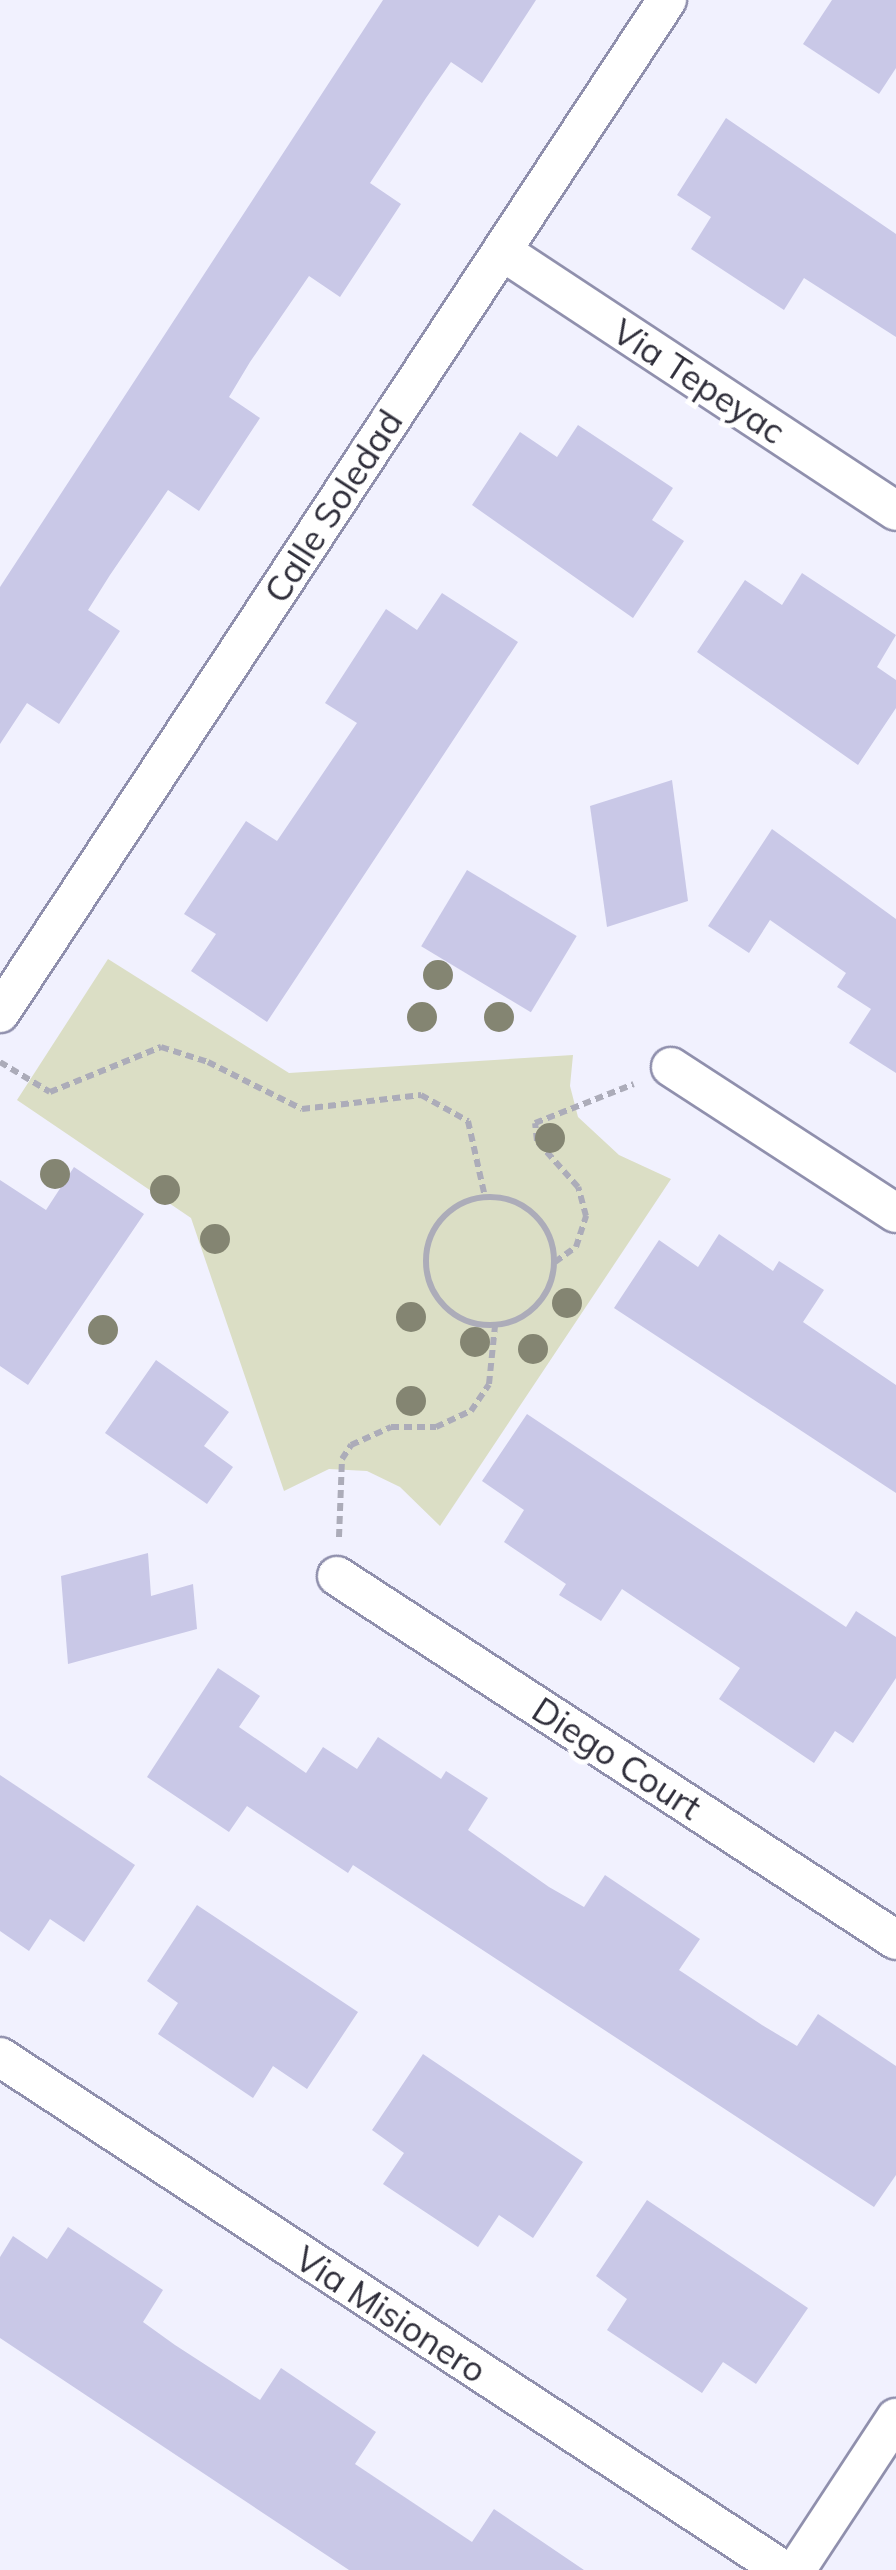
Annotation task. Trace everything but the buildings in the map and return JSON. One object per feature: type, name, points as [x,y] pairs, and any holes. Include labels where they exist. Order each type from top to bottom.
[{"type":"street","name":"Calle Soledad","points":[[0,1013],[667,0]]},
{"type":"street","name":"Via Tepeyac","points":[[502,251],[896,511]]},
{"type":"street","points":[[671,1067],[896,1214]]},
{"type":"street","name":"Diego Court","points":[[338,1576],[896,1940]]},
{"type":"street","name":"Via Misionero","points":[[0,2057],[782,2570]]},
{"type":"street","points":[[796,2570],[896,2418]]},
{"type":"path","points":[[0,1062],[50,1092],[161,1047],[208,1062],[302,1109],[421,1095],[468,1121],[485,1197]]},
{"type":"path","points":[[555,1262],[576,1247],[586,1216],[578,1188],[536,1141],[536,1122],[671,1067]]},
{"type":"path","points":[[485,1197],[506,1199],[542,1222],[555,1262],[544,1298],[514,1322],[495,1326],[452,1314],[436,1298],[426,1266],[432,1234],[444,1215],[485,1197]]},
{"type":"path","points":[[338,1576],[342,1459],[351,1446],[376,1432],[404,1424],[436,1427],[472,1410],[489,1384],[495,1326]]},
{"type":"green space","points":[[108,959],[289,1073],[573,1055],[570,1086],[578,1117],[619,1155],[671,1179],[440,1526],[400,1487],[367,1471],[329,1469],[284,1491],[191,1218],[17,1100]]}]
